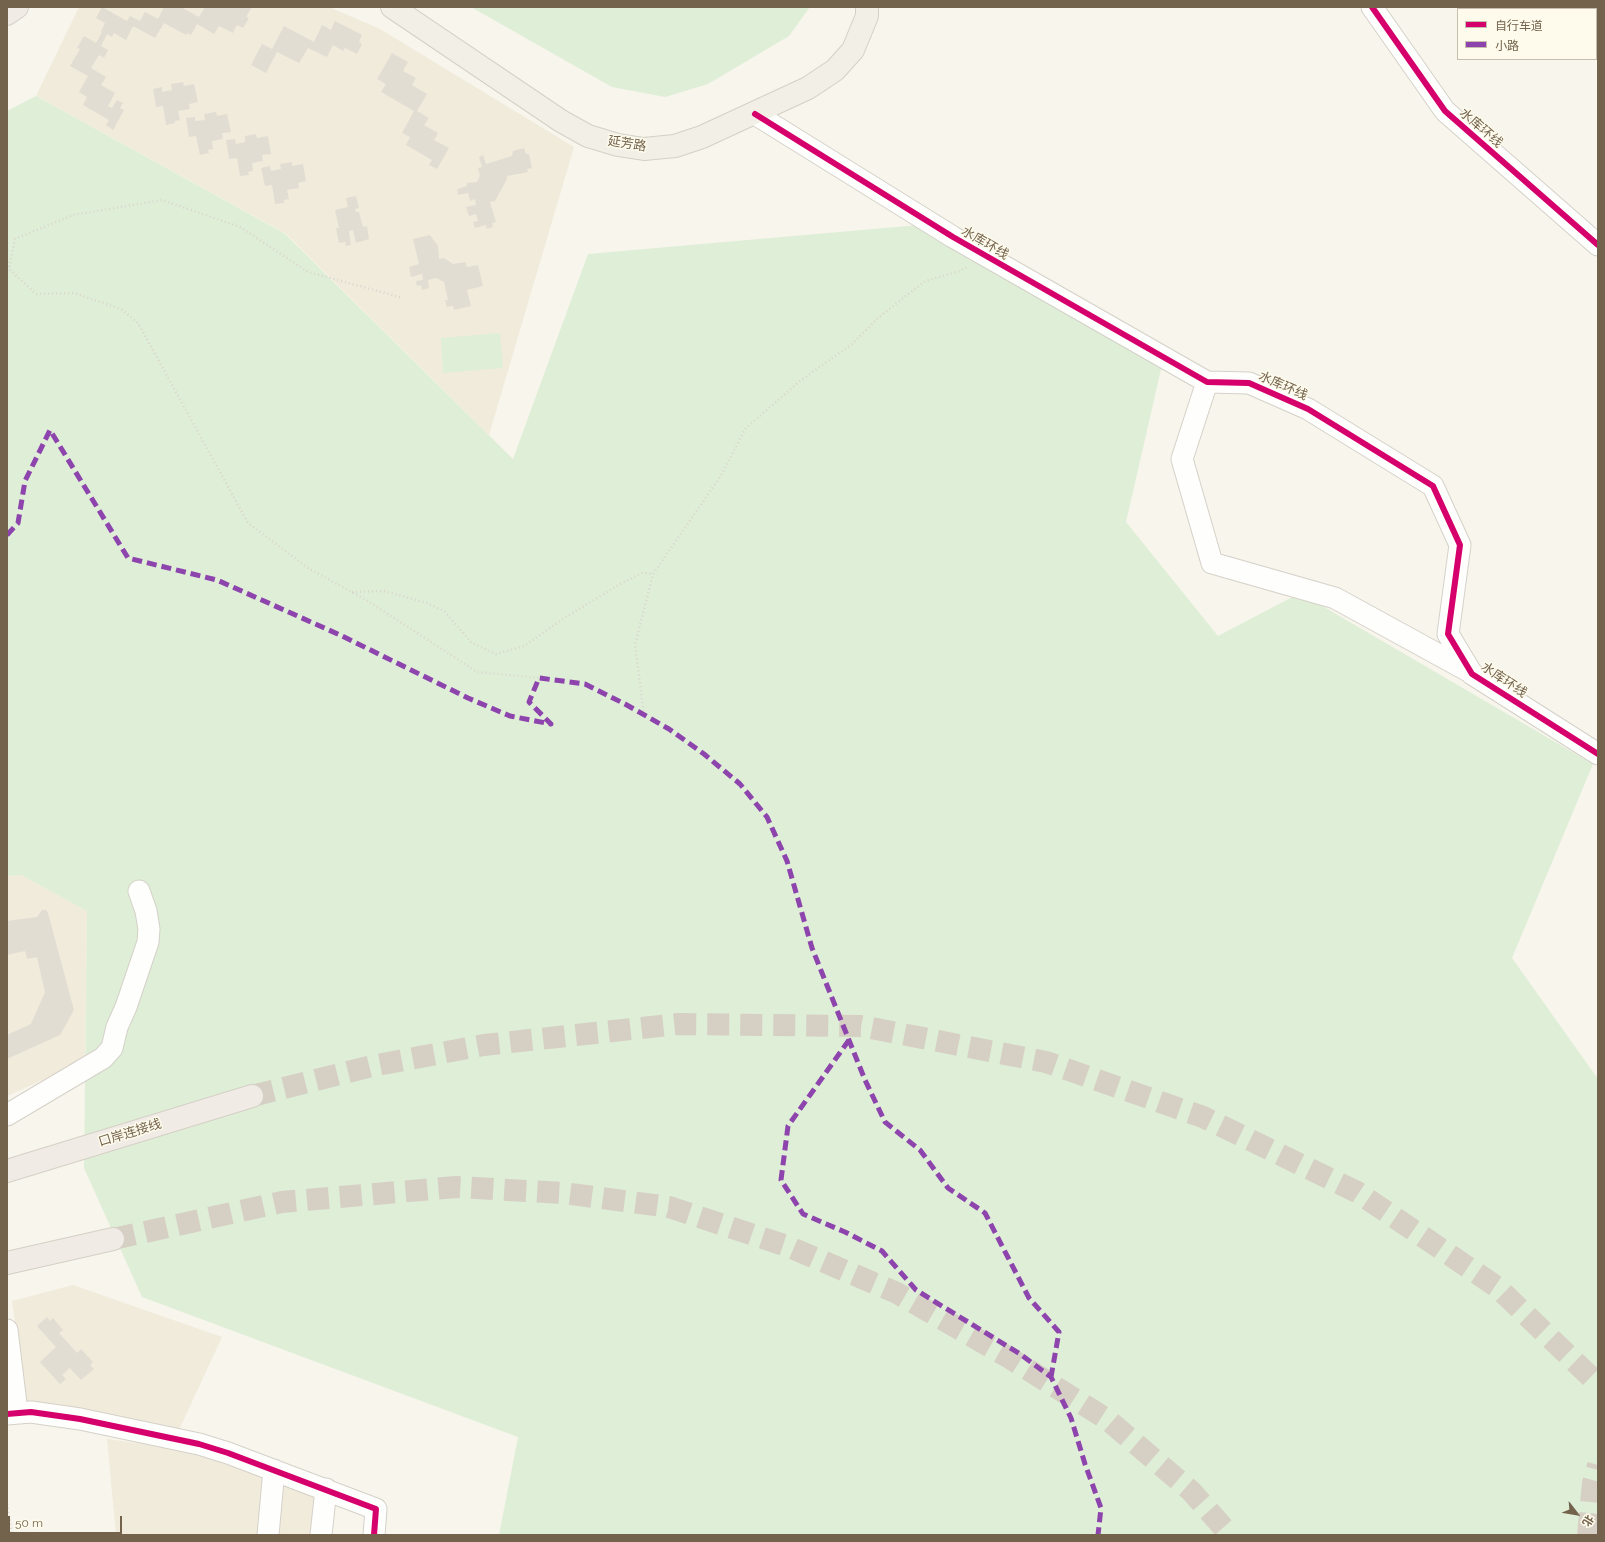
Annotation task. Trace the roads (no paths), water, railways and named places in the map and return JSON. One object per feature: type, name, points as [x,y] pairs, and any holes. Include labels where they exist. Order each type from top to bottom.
[{"type":"highway","points":[[7,14],[17,7]]},
{"type":"highway","name":"口岸连接线","points":[[7,1171],[252,1096]]},
{"type":"highway","points":[[7,1263],[113,1240]]},
{"type":"main road","name":"延芳路","points":[[392,7],[561,121],[588,136],[618,145],[644,149],[675,146],[702,138],[808,88],[835,70],[853,50],[867,16],[867,7]]},
{"type":"street","name":"水库环线","points":[[1372,7],[1445,111],[1598,245]]},
{"type":"street","name":"水库环线","points":[[755,114],[953,237],[1207,382],[1249,383],[1308,409],[1433,486],[1460,545],[1448,634],[1472,674],[1598,754]]},
{"type":"street","points":[[1207,382],[1182,459],[1212,563],[1335,598],[1472,674]]},
{"type":"street","points":[[7,1114],[103,1058],[112,1048],[117,1027],[126,1006],[148,942],[149,929],[146,910],[139,891]]},
{"type":"street","points":[[7,1330],[12,1413],[31,1412],[80,1419],[200,1444],[376,1508],[374,1535]]},
{"type":"street","points":[[268,1535],[274,1470]]},
{"type":"street","points":[[321,1535],[326,1490]]},
{"type":"tunnel","points":[[252,1096],[372,1066],[484,1045],[678,1024],[861,1026],[1046,1062],[1203,1117],[1357,1192],[1497,1287],[1598,1384]]},
{"type":"tunnel","points":[[113,1239],[282,1202],[456,1187],[564,1193],[669,1207],[787,1246],[897,1293],[1008,1357],[1108,1420],[1191,1491],[1230,1535]]},
{"type":"tunnel","points":[[1588,1535],[1593,1483],[1598,1465]]}]
